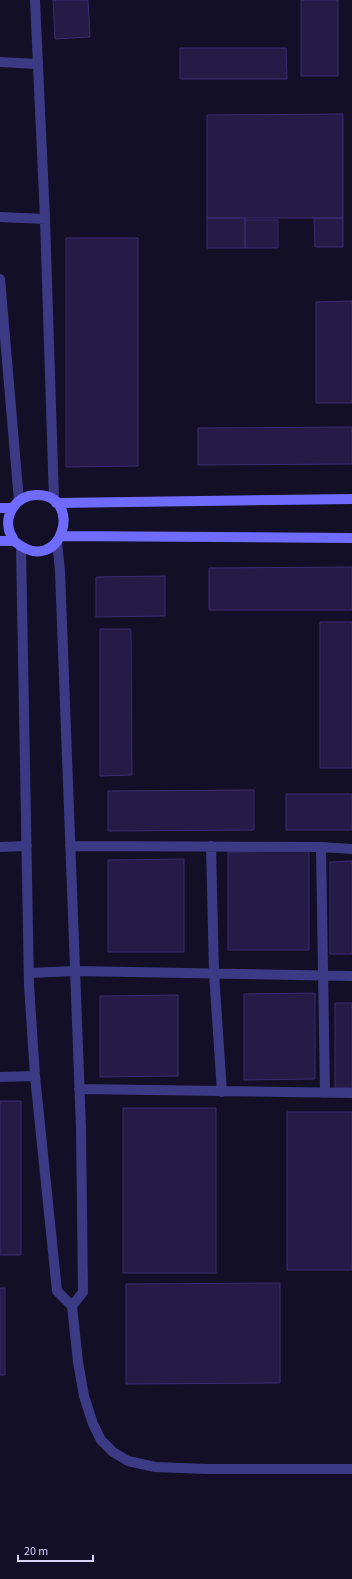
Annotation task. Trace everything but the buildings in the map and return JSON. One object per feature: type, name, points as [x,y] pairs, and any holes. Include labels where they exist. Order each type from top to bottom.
[{"type":"street","points":[[35,0],[55,502]]},
{"type":"street","points":[[0,62],[37,64]]},
{"type":"street","points":[[0,217],[44,219]]},
{"type":"street","points":[[0,279],[16,504],[8,519],[9,531],[18,544],[27,846],[29,973],[35,1076],[57,1291],[72,1306],[78,1362],[84,1396],[93,1424],[101,1440],[112,1452],[128,1461],[155,1467],[180,1468],[352,1469]]},
{"type":"street","points":[[0,508],[16,504],[27,496],[45,496],[55,502],[63,513],[64,524],[59,539],[79,1089],[83,1292],[72,1306]]},
{"type":"street","points":[[55,502],[352,499]]},
{"type":"street","points":[[0,541],[18,544],[30,551],[40,551],[49,548],[59,539],[352,538]]},
{"type":"street","points":[[0,846],[27,846]]},
{"type":"street","points":[[70,846],[352,848]]},
{"type":"street","points":[[211,846],[214,973],[222,1092]]},
{"type":"street","points":[[321,847],[325,1093]]},
{"type":"street","points":[[29,973],[75,971],[352,976]]},
{"type":"street","points":[[0,1077],[35,1076]]},
{"type":"street","points":[[79,1089],[352,1094]]}]
